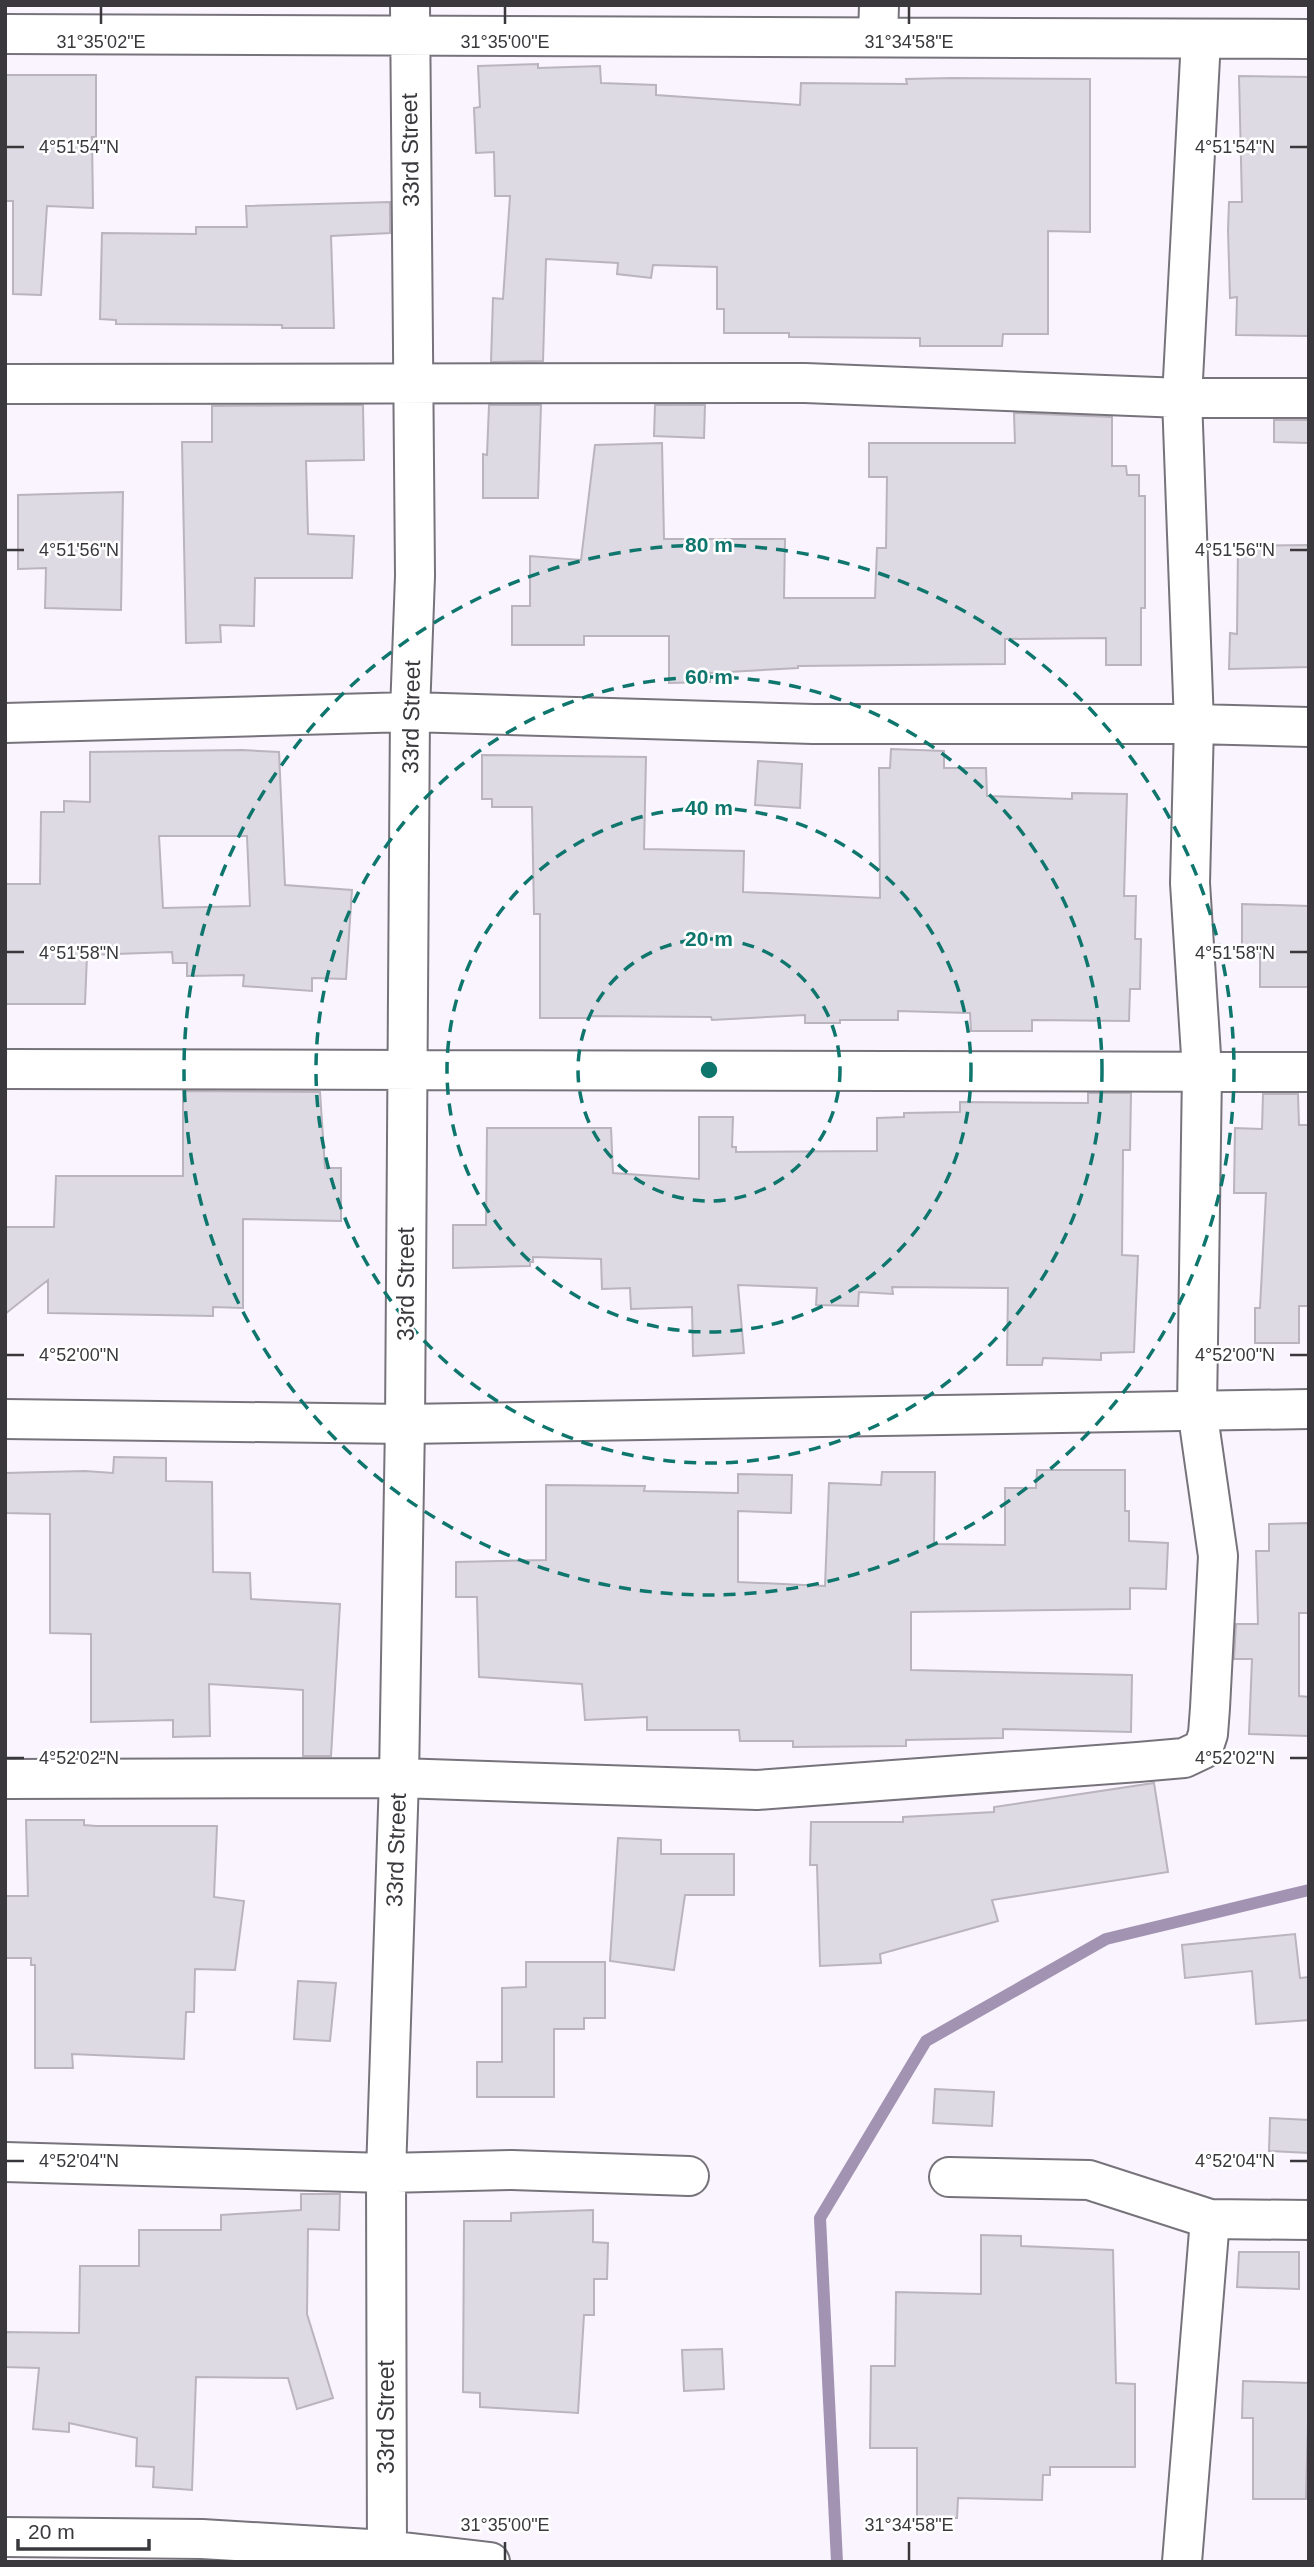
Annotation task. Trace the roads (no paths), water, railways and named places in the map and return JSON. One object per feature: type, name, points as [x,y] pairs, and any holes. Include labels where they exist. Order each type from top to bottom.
[{"type":"street","points":[[5,34],[409,20],[879,21],[1201,39],[1309,39]]},
{"type":"street","name":"33rd Street","points":[[387,2556],[386,2173],[399,1778],[405,1424],[410,712],[415,576],[409,20]]},
{"type":"street","points":[[5,1779],[399,1778],[757,1790],[1184,1758],[1203,1749],[1208,1734],[1218,1556],[1197,1409],[1202,1071],[1190,883],[1194,724],[1182,398],[1201,39]]},
{"type":"street","points":[[5,384],[805,383],[1182,398],[1309,398]]},
{"type":"street","points":[[5,723],[410,712],[813,724],[1194,724],[1309,727]]},
{"type":"street","points":[[5,1069],[1309,1072]]},
{"type":"street","points":[[5,1419],[405,1424],[1309,1409]]},
{"type":"street","points":[[5,2162],[386,2173],[512,2171],[689,2176]]},
{"type":"street","points":[[949,2177],[1089,2180],[1210,2219],[1309,2220]]},
{"type":"street","points":[[1182,2562],[1210,2219]]},
{"type":"street","points":[[5,2538],[202,2539],[387,2556],[490,2562]]},
{"type":"waterway","points":[[837,2562],[820,2218],[926,2041],[1106,1939],[1309,1890]]}]
